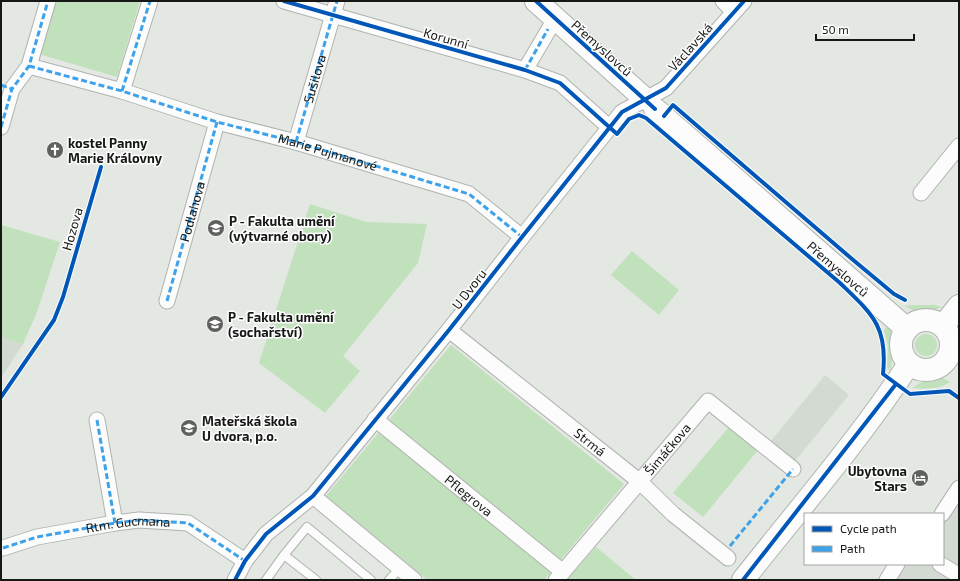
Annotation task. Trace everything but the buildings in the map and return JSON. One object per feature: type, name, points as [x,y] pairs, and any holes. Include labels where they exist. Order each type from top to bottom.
[{"type":"street","points":[[1,127],[7,87],[29,66],[48,1]]},
{"type":"street","points":[[122,91],[150,1]]},
{"type":"street","name":"Korunní","points":[[284,1],[525,70],[560,82],[610,128]]},
{"type":"street","name":"Sušilova","points":[[296,142],[337,1]]},
{"type":"street","name":"Přemyslovců","points":[[536,1],[650,104],[907,328]]},
{"type":"street","points":[[723,1],[739,6]]},
{"type":"street","name":"Václavská","points":[[650,104],[739,6]]},
{"type":"street","points":[[525,70],[555,19]]},
{"type":"street","name":"Marie Pujmanové","points":[[29,66],[122,91],[217,122],[296,142],[469,194],[522,237]]},
{"type":"street","name":"U Dvoru","points":[[235,580],[245,562],[266,534],[313,496],[450,330],[622,112],[650,104]]},
{"type":"street","name":"Podlahova","points":[[167,301],[217,122]]},
{"type":"street","points":[[921,193],[959,146]]},
{"type":"street","points":[[943,326],[959,306]]},
{"type":"street","points":[[924,320],[934,321],[943,326],[949,334],[951,343],[950,353],[952,367],[928,370],[918,369],[909,364],[903,356],[901,347],[902,337],[907,328],[924,320]]},
{"type":"street","name":"Strmá","points":[[450,330],[639,481],[673,514],[728,558]]},
{"type":"street","points":[[747,578],[896,384],[909,364]]},
{"type":"street","name":"Šimáčkova","points":[[560,576],[708,401],[793,468]]},
{"type":"street","name":"Pflegrova","points":[[375,419],[560,576]]},
{"type":"street","points":[[97,420],[115,523]]},
{"type":"street","points":[[943,513],[959,488]]},
{"type":"street","points":[[313,496],[414,580]]},
{"type":"street","name":"Rtm. Gucmana","points":[[3,548],[37,538],[115,523],[139,520],[188,523],[245,562]]},
{"type":"street","points":[[887,580],[896,565]]},
{"type":"street","points":[[942,565],[955,573]]},
{"type":"lane","points":[[266,580],[307,527],[371,580]]},
{"type":"lane","points":[[284,555],[316,580]]},
{"type":"lane","points":[[389,580],[400,568]]},
{"type":"shaded area","points":[[1,337],[23,344],[1,378]]},
{"type":"shaded area","points":[[825,375],[849,395],[795,461],[771,441]]},
{"type":"shaded area","points":[[959,498],[959,569],[944,560],[944,520]]},
{"type":"shaded area","points":[[944,564],[959,571],[959,580],[893,580],[900,565]]},
{"type":"green space","points":[[55,1],[140,1],[117,77],[39,54]]},
{"type":"green space","points":[[310,204],[366,222],[427,224],[418,263],[343,356],[360,371],[325,413],[259,363]]},
{"type":"green space","points":[[1,225],[60,242],[37,312],[23,344],[1,337]]},
{"type":"green space","points":[[632,251],[679,290],[659,315],[611,275]]},
{"type":"green space","points":[[935,305],[942,307],[932,311],[919,312],[905,306]]},
{"type":"green space","points":[[888,325],[892,336],[893,348],[890,371],[887,367],[888,346],[884,330]]},
{"type":"green space","points":[[922,334],[930,334],[937,341],[937,349],[930,356],[922,356],[915,349],[915,341]]},
{"type":"green space","points":[[451,345],[624,484],[544,580],[427,580],[326,496]]},
{"type":"green space","points":[[943,378],[950,382],[936,388],[912,388],[925,380]]},
{"type":"green space","points":[[729,427],[758,450],[703,517],[673,493]]},
{"type":"green space","points":[[596,547],[636,580],[567,580]]},
{"type":"marked path","points":[[1,127],[12,89],[29,66],[48,1]]},
{"type":"marked path","points":[[122,91],[150,1]]},
{"type":"marked path","points":[[296,142],[337,1]]},
{"type":"marked path","points":[[525,70],[548,29]]},
{"type":"marked path","points":[[29,66],[122,91],[217,122],[296,142],[469,194],[522,237]]},
{"type":"marked path","points":[[1,85],[12,89]]},
{"type":"marked path","points":[[167,301],[217,122]]},
{"type":"marked path","points":[[97,420],[115,523]]},
{"type":"marked path","points":[[730,546],[793,469]]},
{"type":"marked path","points":[[3,548],[37,537],[139,520],[188,523],[245,561]]},
{"type":"cycle path","points":[[284,1],[525,70],[560,83],[617,134],[629,119],[639,115],[646,118],[840,283],[861,304],[869,313],[880,332],[883,344],[883,374],[910,394],[949,391],[959,398]]},
{"type":"cycle path","points":[[536,1],[655,109]]},
{"type":"cycle path","points":[[235,580],[245,561],[266,534],[313,496],[449,330],[622,112],[666,88],[744,1]]},
{"type":"cycle path","points":[[664,116],[673,105],[852,259],[894,294],[905,300]]},
{"type":"cycle path","name":"Hozova","points":[[1,397],[54,320],[63,297],[101,167]]},
{"type":"cycle path","points":[[743,580],[896,384]]},
{"type":"place","name":"kostel Panny Marie Královny","points":[[55,150]]},
{"type":"place","name":"P - Fakulta umění (výtvarné obory)","points":[[216,228]]},
{"type":"place","name":"P - Fakulta umění (sochařství)","points":[[215,324]]},
{"type":"place","name":"Mateřská škola U dvora, p.o.","points":[[189,428]]},
{"type":"place","name":"Ubytovna Stars","points":[[920,478]]}]
